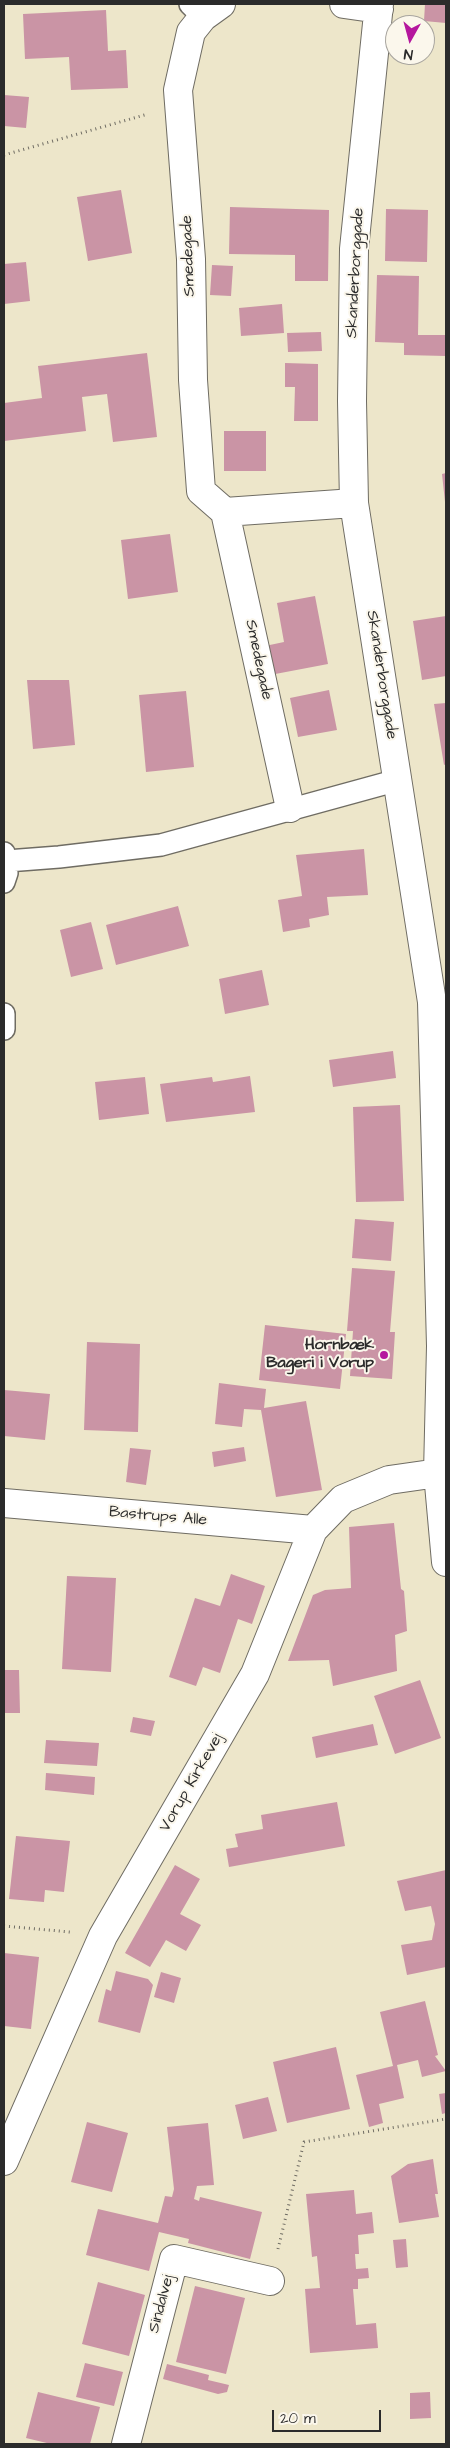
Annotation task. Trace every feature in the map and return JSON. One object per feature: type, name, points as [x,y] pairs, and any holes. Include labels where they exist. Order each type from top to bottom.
[{"type":"street","points":[[344,4],[379,6]]},
{"type":"street","name":"Skanderborggade","points":[[379,6],[354,249],[352,401],[354,503],[432,1002],[443,1346],[438,1473],[446,1562]]},
{"type":"street","name":"Smedegade","points":[[204,8],[191,32],[178,90],[191,259],[192,380],[202,491],[225,512],[290,808]]},
{"type":"street","points":[[225,512],[354,503]]},
{"type":"street","name":"Vorup Kirkevej","points":[[4,2161],[103,1936],[255,1674],[313,1530],[343,1500],[389,1480],[438,1473]]},
{"type":"street","name":"Bastrups Alle","points":[[4,1503],[313,1530]]},
{"type":"street","name":"Sindalvej","points":[[126,2444],[174,2259],[270,2281]]},
{"type":"lane","points":[[4,882],[7,873],[5,857],[59,858],[162,845],[290,808],[398,780]]},
{"type":"lane","points":[[4,1014],[4,1029]]},
{"type":"path","points":[[4,155],[180,105]]},
{"type":"path","points":[[4,1926],[103,1936]]},
{"type":"path","points":[[270,2281],[304,2142],[446,2119]]},
{"type":"building","points":[[425,4],[446,4],[446,23],[435,22],[435,15],[424,15]]},
{"type":"building","points":[[106,10],[108,51],[126,50],[128,88],[71,90],[69,57],[25,59],[23,14]]},
{"type":"building","points":[[4,95],[29,97],[26,128],[4,126]]},
{"type":"building","points":[[121,190],[132,253],[88,261],[77,197]]},
{"type":"building","points":[[230,207],[329,210],[328,281],[295,281],[295,255],[229,254]]},
{"type":"building","points":[[386,209],[428,210],[427,262],[385,261]]},
{"type":"building","points":[[26,262],[30,301],[4,304],[4,264]]},
{"type":"building","points":[[212,265],[233,266],[231,296],[210,295]]},
{"type":"building","points":[[377,275],[419,276],[418,335],[446,335],[446,356],[404,355],[404,343],[375,342]]},
{"type":"building","points":[[282,304],[284,333],[241,336],[239,308]]},
{"type":"building","points":[[321,332],[322,351],[288,352],[287,333]]},
{"type":"building","points":[[147,353],[157,437],[113,442],[107,394],[82,397],[86,431],[4,441],[4,403],[42,398],[38,366]]},
{"type":"building","points":[[285,363],[318,364],[318,421],[294,421],[295,387],[285,387]]},
{"type":"building","points":[[224,431],[266,431],[266,471],[224,471]]},
{"type":"building","points":[[446,473],[446,502],[445,502],[442,474]]},
{"type":"building","points":[[170,534],[178,592],[128,599],[121,540]]},
{"type":"building","points":[[315,596],[328,664],[270,675],[265,646],[284,642],[277,603]]},
{"type":"building","points":[[446,616],[446,676],[422,680],[413,621]]},
{"type":"building","points":[[27,680],[69,680],[75,745],[33,749]]},
{"type":"building","points":[[329,690],[337,730],[298,737],[290,698]]},
{"type":"building","points":[[186,691],[194,767],[146,772],[139,695]]},
{"type":"building","points":[[446,703],[446,764],[444,765],[434,704]]},
{"type":"building","points":[[364,849],[368,895],[327,897],[329,915],[309,919],[310,927],[283,932],[278,900],[302,896],[296,855]]},
{"type":"building","points":[[178,906],[189,946],[116,965],[106,925]]},
{"type":"building","points":[[91,922],[103,969],[71,977],[60,930]]},
{"type":"building","points":[[262,970],[269,1005],[225,1014],[219,979]]},
{"type":"building","points":[[393,1051],[396,1078],[333,1087],[329,1060]]},
{"type":"building","points":[[250,1076],[255,1112],[166,1122],[160,1084],[212,1077],[213,1082]]},
{"type":"building","points":[[145,1077],[149,1114],[99,1120],[95,1082]]},
{"type":"building","points":[[400,1105],[404,1201],[356,1202],[353,1107]]},
{"type":"building","points":[[355,1219],[394,1222],[391,1261],[352,1258]]},
{"type":"building","points":[[352,1268],[395,1271],[390,1332],[395,1332],[392,1379],[350,1376],[353,1331],[347,1331]]},
{"type":"building","points":[[265,1325],[346,1334],[340,1389],[259,1380]]},
{"type":"building","points":[[87,1342],[140,1344],[138,1432],[84,1430]]},
{"type":"building","points":[[219,1383],[266,1389],[264,1408],[306,1401],[322,1490],[276,1497],[261,1410],[244,1409],[242,1427],[215,1424]]},
{"type":"building","points":[[4,1390],[50,1394],[45,1440],[4,1436]]},
{"type":"building","points":[[244,1447],[246,1461],[214,1467],[212,1452]]},
{"type":"building","points":[[130,1448],[151,1450],[146,1485],[126,1482]]},
{"type":"building","points":[[394,1523],[401,1589],[404,1591],[407,1631],[395,1635],[397,1671],[333,1686],[329,1660],[288,1661],[313,1595],[325,1590],[351,1588],[349,1527]]},
{"type":"building","points":[[231,1574],[265,1586],[252,1624],[238,1619],[220,1673],[203,1667],[196,1686],[169,1677],[195,1598],[220,1606]]},
{"type":"building","points":[[67,1576],[116,1578],[111,1672],[62,1669]]},
{"type":"building","points":[[4,1670],[19,1670],[20,1713],[4,1713]]},
{"type":"building","points":[[420,1680],[441,1738],[395,1754],[374,1696]]},
{"type":"building","points":[[133,1717],[155,1721],[151,1736],[130,1732]]},
{"type":"building","points":[[373,1724],[378,1745],[316,1758],[312,1737]]},
{"type":"building","points":[[46,1740],[99,1743],[97,1766],[44,1763]]},
{"type":"building","points":[[46,1773],[95,1777],[94,1795],[45,1790]]},
{"type":"building","points":[[337,1802],[345,1846],[229,1867],[226,1849],[238,1847],[235,1834],[263,1829],[261,1815]]},
{"type":"building","points":[[16,1836],[70,1841],[64,1892],[45,1890],[44,1902],[9,1899]]},
{"type":"building","points":[[175,1865],[200,1879],[180,1914],[201,1925],[186,1951],[166,1940],[150,1967],[125,1953]]},
{"type":"building","points":[[446,1870],[446,1967],[407,1975],[401,1945],[432,1940],[435,1924],[431,1906],[405,1911],[397,1881]]},
{"type":"building","points":[[4,1953],[39,1957],[31,2029],[4,2026]]},
{"type":"building","points":[[116,1971],[148,1979],[153,1985],[140,2033],[98,2022],[106,1989],[111,1991]]},
{"type":"building","points":[[161,1972],[181,1978],[174,2003],[154,1997]]},
{"type":"building","points":[[425,2001],[438,2055],[435,2056],[446,2071],[422,2077],[418,2060],[397,2065],[404,2098],[379,2104],[383,2123],[369,2127],[356,2075],[393,2066],[380,2012]]},
{"type":"building","points":[[336,2047],[350,2109],[287,2123],[273,2062]]},
{"type":"building","points":[[446,2093],[446,2113],[442,2114],[439,2094]]},
{"type":"building","points":[[268,2097],[277,2131],[243,2139],[235,2105]]},
{"type":"building","points":[[87,2122],[128,2133],[112,2192],[71,2182]]},
{"type":"building","points":[[208,2123],[214,2185],[197,2186],[194,2199],[199,2201],[200,2197],[262,2212],[250,2259],[188,2243],[189,2239],[159,2232],[149,2271],[86,2255],[98,2209],[158,2223],[165,2196],[172,2197],[174,2189],[167,2127]]},
{"type":"building","points":[[433,2159],[438,2194],[435,2194],[439,2217],[399,2223],[391,2176],[408,2164]]},
{"type":"building","points":[[354,2190],[356,2214],[372,2212],[374,2233],[358,2235],[359,2254],[355,2254],[356,2269],[368,2268],[369,2278],[358,2279],[358,2289],[353,2289],[356,2325],[376,2323],[378,2348],[310,2353],[305,2289],[320,2288],[317,2256],[312,2257],[306,2194]]},
{"type":"building","points":[[406,2239],[408,2267],[396,2268],[393,2240]]},
{"type":"building","points":[[98,2282],[145,2295],[129,2356],[82,2344]]},
{"type":"building","points":[[195,2286],[245,2298],[226,2374],[176,2362]]},
{"type":"building","points":[[85,2363],[123,2372],[114,2406],[76,2397]]},
{"type":"building","points":[[167,2364],[209,2375],[208,2380],[229,2385],[227,2392],[218,2394],[163,2379]]},
{"type":"building","points":[[38,2392],[100,2407],[90,2444],[51,2444],[26,2438]]},
{"type":"building","points":[[430,2392],[431,2418],[410,2419],[410,2393]]},
{"type":"place","name":"Hornbæk Bageri i Vorup","points":[[384,1355]]}]
